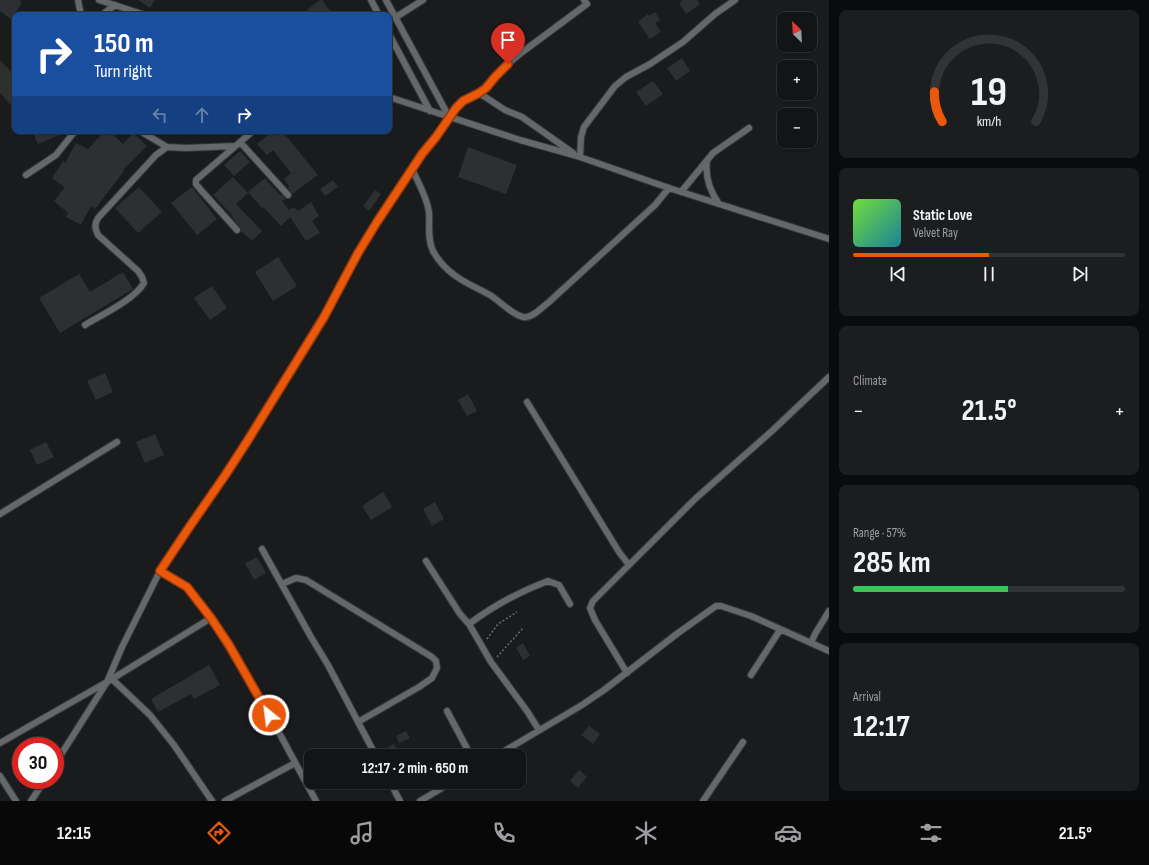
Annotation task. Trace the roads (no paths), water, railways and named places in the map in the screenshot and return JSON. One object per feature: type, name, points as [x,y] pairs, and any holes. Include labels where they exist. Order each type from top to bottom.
[{"type":"street","points":[[78,0],[80,12]]},
{"type":"street","points":[[99,0],[115,5],[129,12]]},
{"type":"street","points":[[371,0],[377,12]]},
{"type":"street","points":[[386,0],[450,116]]},
{"type":"street","points":[[396,17],[423,0]]},
{"type":"street","points":[[64,750],[106,682],[160,571],[248,440],[324,317],[358,253],[412,169],[450,116],[463,101],[486,88],[508,64],[521,53],[585,2],[593,0]]},
{"type":"street","points":[[579,156],[580,137],[584,127],[615,86],[626,76],[650,64],[683,42],[715,14],[736,0]]},
{"type":"street","points":[[106,12],[115,5]]},
{"type":"street","points":[[392,40],[430,111]]},
{"type":"street","points":[[479,93],[505,110],[522,117],[579,156]]},
{"type":"street","points":[[392,97],[520,140],[579,156],[681,192],[829,239]]},
{"type":"street","points":[[681,192],[708,159],[720,148],[749,128]]},
{"type":"street","points":[[26,175],[56,155],[73,134]]},
{"type":"street","points":[[145,134],[167,147],[186,148],[237,144],[288,195]]},
{"type":"street","points":[[237,230],[196,184],[196,180],[249,134]]},
{"type":"street","points":[[85,325],[132,296],[144,283],[138,271],[98,235],[95,229],[95,223],[156,155],[167,147]]},
{"type":"street","points":[[708,159],[706,171],[707,180],[719,204]]},
{"type":"street","points":[[412,169],[419,184],[428,211],[432,250],[437,258],[454,275],[491,295],[514,313],[524,318],[537,312],[549,302],[655,205],[669,188]]},
{"type":"street","points":[[627,673],[595,620],[590,608],[593,601],[695,499],[773,430],[829,376]]},
{"type":"street","points":[[527,402],[619,552],[629,565]]},
{"type":"street","points":[[0,514],[117,442]]},
{"type":"street","points":[[262,549],[328,665],[372,749]]},
{"type":"street","points":[[426,561],[460,614],[469,624],[491,662],[519,699],[539,730]]},
{"type":"street","points":[[160,571],[187,587],[211,618],[259,696],[316,801]]},
{"type":"street","points":[[282,584],[296,578],[306,580],[432,657],[436,661],[437,668],[432,678],[358,722]]},
{"type":"street","points":[[469,624],[491,609],[534,586],[548,581],[559,585],[570,604]]},
{"type":"street","points":[[508,749],[588,701],[716,606],[721,606],[751,616],[829,651]]},
{"type":"street","points":[[811,643],[829,611]]},
{"type":"street","points":[[0,743],[112,679],[211,618]]},
{"type":"street","points":[[752,675],[780,630]]},
{"type":"street","points":[[112,679],[155,721],[174,745],[212,801]]},
{"type":"street","points":[[447,711],[467,749]]},
{"type":"street","points":[[703,801],[743,742]]},
{"type":"street","points":[[229,800],[295,763]]},
{"type":"street","points":[[0,776],[16,801]]},
{"type":"street","points":[[31,801],[39,789]]},
{"type":"street","points":[[394,789],[400,801]]},
{"type":"street","points":[[420,801],[440,789]]}]
